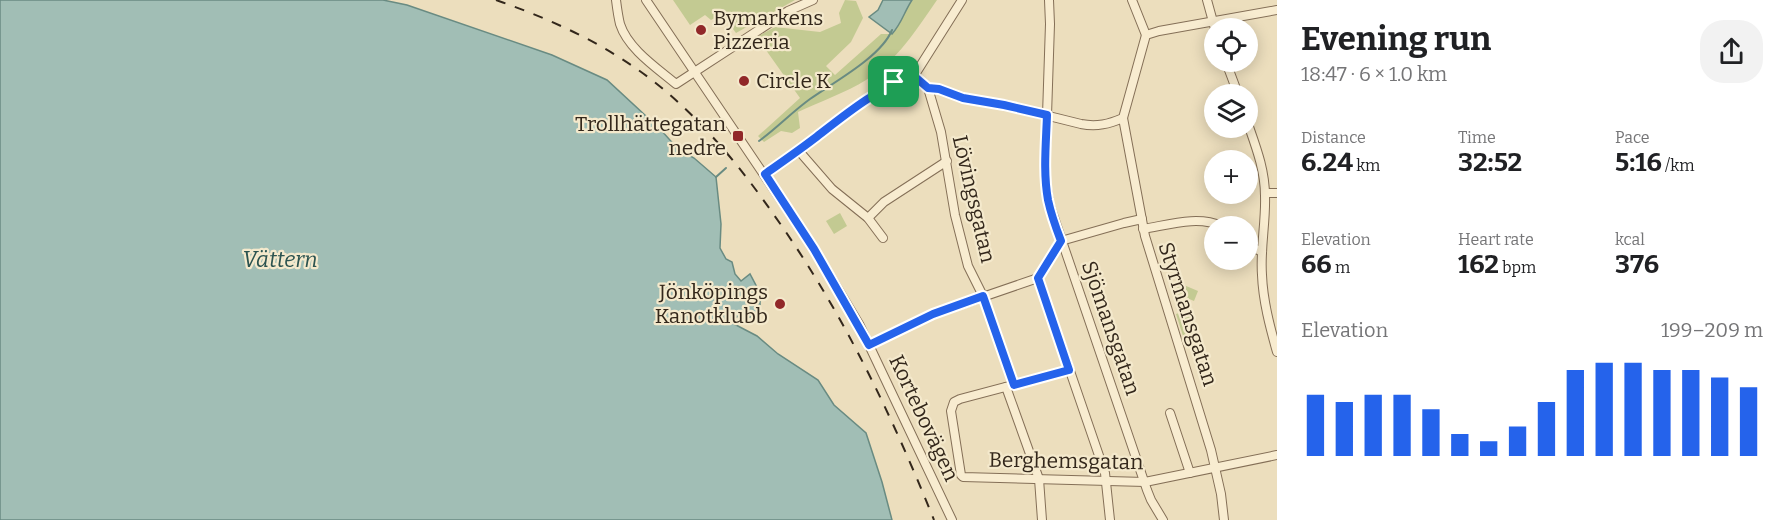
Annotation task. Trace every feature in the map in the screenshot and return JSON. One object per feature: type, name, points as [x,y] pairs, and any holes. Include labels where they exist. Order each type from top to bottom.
[{"type":"street","points":[[616,0],[620,25],[627,37],[640,53],[676,84],[788,11],[813,0]]},
{"type":"street","name":"Kortebovägen","points":[[646,0],[814,249],[869,345],[952,520]]},
{"type":"street","points":[[765,174],[878,92],[894,82],[914,76],[962,0]]},
{"type":"street","name":"Sjömansgatan","points":[[1049,0],[1045,168],[1053,220],[1071,265],[1151,500],[1163,520]]},
{"type":"street","points":[[914,76],[928,88],[939,89],[963,98],[1004,105],[1091,126],[1109,123],[1123,118],[1146,35],[1132,0]]},
{"type":"street","points":[[1207,0],[1212,18]]},
{"type":"street","points":[[1243,18],[1277,10]]},
{"type":"street","points":[[1146,35],[1160,31],[1204,26]]},
{"type":"street","name":"Lövingsgatan","points":[[928,88],[941,132],[968,266],[983,296],[1039,479],[1042,520]]},
{"type":"street","name":"Styrmansgatan","points":[[1123,118],[1143,229],[1216,468],[1224,520]]},
{"type":"street","points":[[1253,138],[1261,163],[1265,193],[1262,252],[1263,292],[1277,352]]},
{"type":"street","points":[[799,151],[832,189],[868,219],[883,238]]},
{"type":"street","points":[[868,219],[884,202],[947,161]]},
{"type":"street","points":[[1265,193],[1277,193]]},
{"type":"street","points":[[869,345],[933,314],[1038,278],[1061,241],[1143,219]]},
{"type":"street","points":[[1143,229],[1194,221],[1204,222]]},
{"type":"street","points":[[1258,250],[1262,252]]},
{"type":"street","points":[[1038,278],[1107,480],[1110,520]]},
{"type":"street","points":[[1010,386],[1069,370]]},
{"type":"street","name":"Berghemsgatan","points":[[1010,386],[960,399],[952,406],[963,477],[1145,482],[1277,455]]},
{"type":"street","points":[[1170,413],[1190,473]]},
{"type":"green space","points":[[673,0],[795,0],[736,33],[722,14],[711,20],[705,15],[690,25]]},
{"type":"green space","points":[[845,0],[856,1],[863,18],[851,42],[826,66],[835,75],[881,34],[892,34],[912,0],[937,0],[906,44],[887,64],[850,89],[798,112],[800,128],[792,133],[781,131],[764,142],[758,136],[800,98],[761,43],[748,46],[747,42],[775,27],[820,32],[841,23],[839,13]]},
{"type":"green space","points":[[840,213],[847,226],[834,234],[826,221]]},
{"type":"green space","points":[[1179,283],[1198,291],[1194,301],[1175,293]]},
{"type":"green space","points":[[1190,310],[1197,332],[1183,336],[1176,314]]},
{"type":"water","name":"Vättern","points":[[0,0],[383,0],[407,5],[552,55],[607,80],[678,149],[694,158],[716,177],[721,224],[720,248],[726,259],[732,262],[735,274],[741,281],[750,274],[760,293],[760,314],[744,319],[740,316],[733,318],[734,324],[757,336],[778,354],[818,380],[834,405],[866,433],[892,520],[0,520]]},
{"type":"water","points":[[883,0],[912,0],[892,34],[869,17],[878,10]]},
{"type":"waterway","points":[[759,141],[810,99],[868,59],[878,50],[892,30]]},
{"type":"waterway","points":[[716,177],[726,168]]},
{"type":"railway","points":[[496,0],[584,37],[625,61],[679,103],[723,148],[762,198],[798,251],[843,325],[882,401],[934,520]]},
{"type":"place","name":"Bymarkens Pizzeria","points":[[701,30]]},
{"type":"place","name":"Circle K","points":[[744,81]]},
{"type":"place","name":"Trollhättegatan nedre","points":[[738,136]]},
{"type":"place","name":"Jönköpings Kanotklubb","points":[[780,304]]},
{"type":"route","points":[[914,76],[928,88],[939,89],[963,98],[1047,115],[1045,176],[1048,203],[1061,241],[1038,278],[1069,370],[1014,385],[983,296],[933,314],[869,345],[814,249],[765,174],[799,151],[847,113],[894,82],[914,76]]}]
